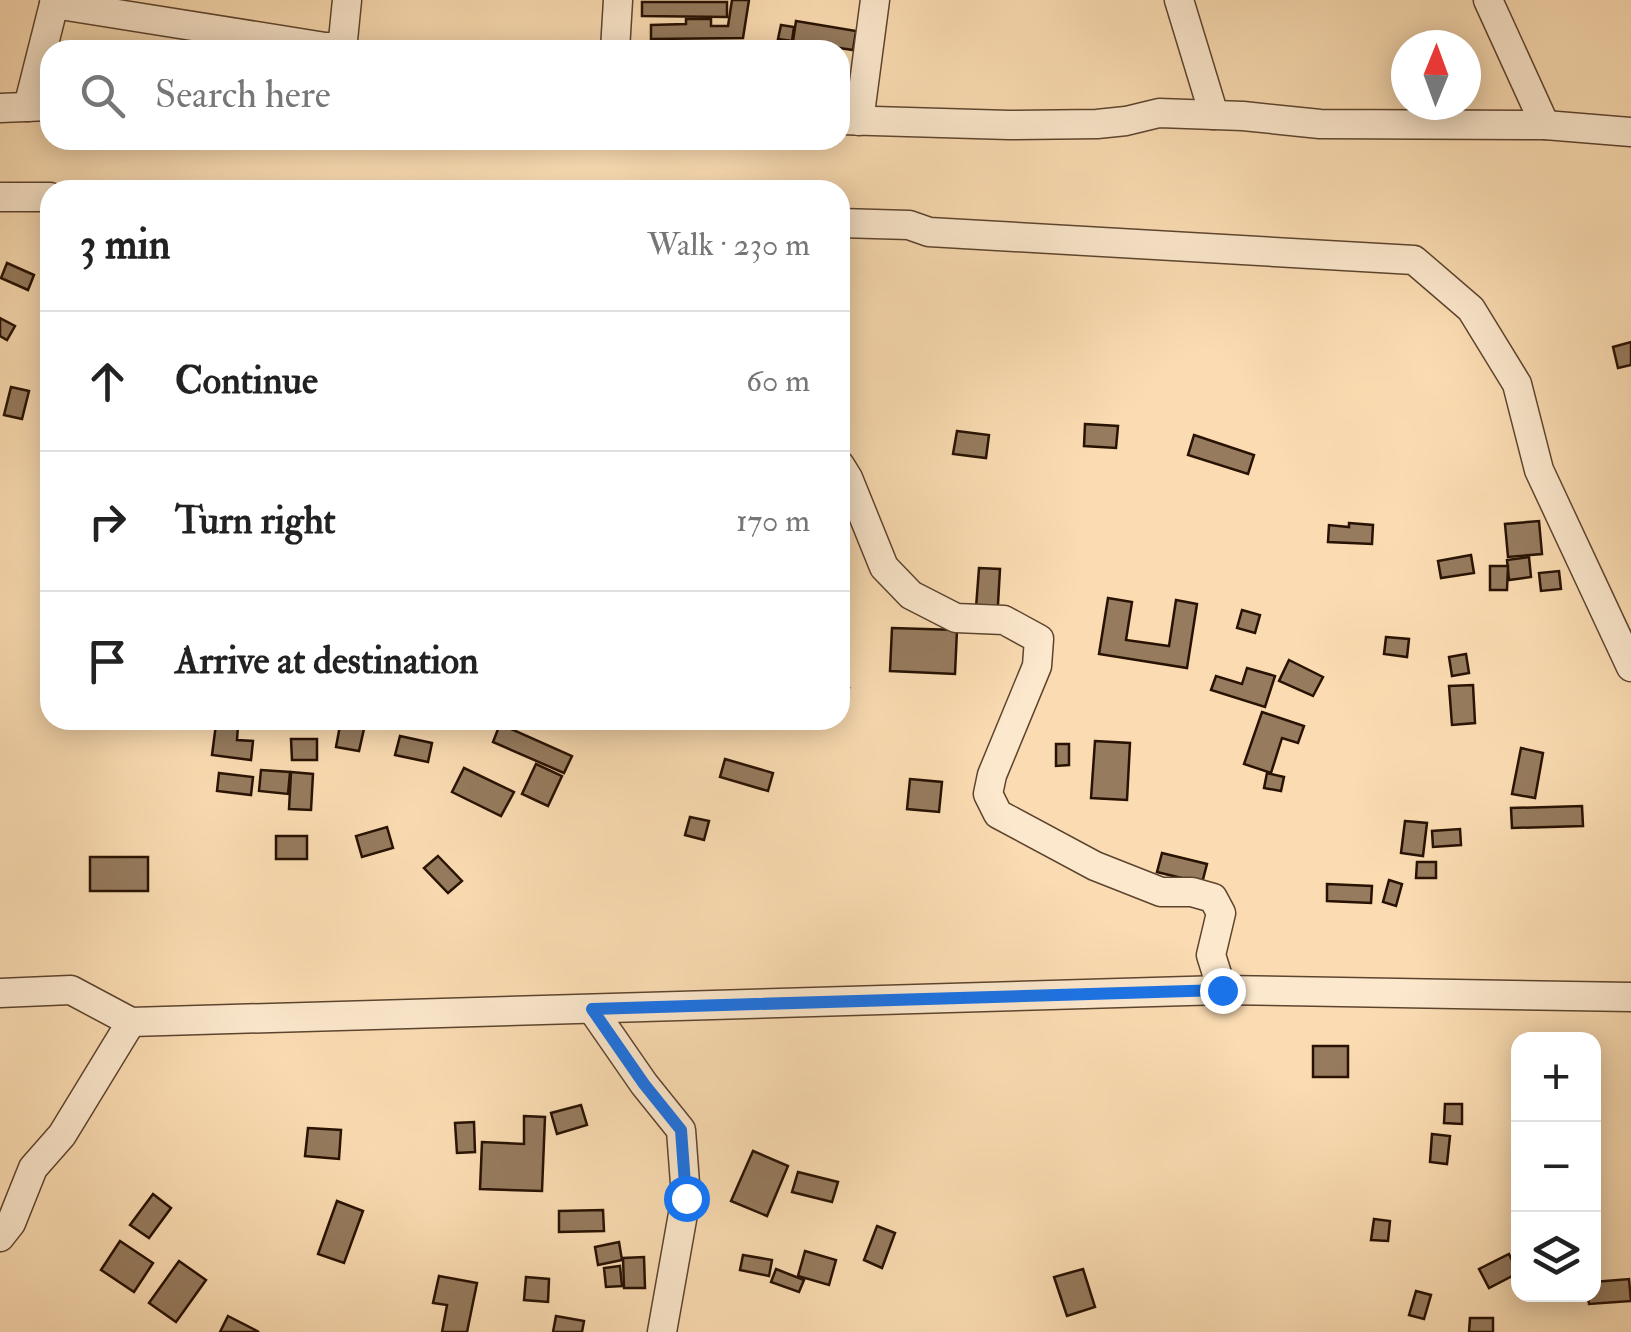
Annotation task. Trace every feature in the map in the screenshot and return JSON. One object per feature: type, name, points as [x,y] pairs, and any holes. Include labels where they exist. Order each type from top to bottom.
[{"type":"street","points":[[343,40],[347,0]]},
{"type":"street","points":[[616,40],[618,0]]},
{"type":"street","points":[[875,0],[850,120],[1097,124],[1159,113],[1320,124],[1546,126],[1631,132]]},
{"type":"street","points":[[1179,0],[1214,115]]},
{"type":"street","points":[[1488,0],[1546,126]]},
{"type":"street","points":[[44,40],[54,2],[278,40]]},
{"type":"street","points":[[26,107],[40,54]]},
{"type":"street","points":[[0,196],[40,198]]},
{"type":"street","points":[[850,223],[909,225],[929,232],[1414,260],[1471,309],[1517,384],[1539,470],[1631,667]]},
{"type":"street","points":[[850,483],[884,568],[912,595],[956,618],[1004,620],[1039,640],[1037,666],[992,775],[988,794],[998,814],[1095,866],[1161,892],[1192,892],[1213,898],[1220,913],[1211,955],[1222,990]]},
{"type":"street","points":[[0,993],[72,990],[131,1022],[1222,990],[1631,997]]},
{"type":"street","points":[[592,1009],[681,1130],[686,1198],[662,1332]]},
{"type":"street","points":[[0,1238],[12,1223],[33,1168],[62,1135],[131,1022]]},
{"type":"building","points":[[732,0],[749,0],[743,38],[651,39],[651,25],[686,24],[686,19],[711,19],[711,26],[728,26]]},
{"type":"building","points":[[642,2],[727,2],[727,17],[642,16]]},
{"type":"building","points":[[796,21],[856,31],[853,50],[850,40],[793,40]]},
{"type":"building","points":[[781,25],[794,27],[792,40],[778,39]]},
{"type":"building","points":[[7,263],[34,275],[28,290],[1,278]]},
{"type":"building","points":[[0,318],[15,326],[7,340],[0,336]]},
{"type":"building","points":[[1631,342],[1631,365],[1618,368],[1613,347]]},
{"type":"building","points":[[11,387],[29,391],[22,419],[4,415]]},
{"type":"building","points":[[1085,424],[1118,426],[1116,448],[1084,446]]},
{"type":"building","points":[[957,431],[989,435],[986,458],[953,454]]},
{"type":"building","points":[[1194,435],[1254,455],[1248,474],[1188,455]]},
{"type":"building","points":[[1539,521],[1542,554],[1508,557],[1505,524]]},
{"type":"building","points":[[1349,523],[1373,525],[1372,544],[1328,542],[1329,525],[1349,527]]},
{"type":"building","points":[[1471,555],[1474,573],[1441,578],[1438,561]]},
{"type":"building","points":[[1529,557],[1531,577],[1509,580],[1507,560]]},
{"type":"building","points":[[1490,566],[1508,566],[1507,590],[1490,590]]},
{"type":"building","points":[[979,568],[1000,569],[997,622],[975,621]]},
{"type":"building","points":[[1559,571],[1561,589],[1541,591],[1539,573]]},
{"type":"building","points":[[1108,598],[1132,602],[1126,640],[1169,646],[1176,600],[1197,604],[1187,668],[1099,654]]},
{"type":"building","points":[[1242,610],[1260,615],[1255,633],[1237,628]]},
{"type":"building","points":[[892,628],[957,630],[955,674],[890,671]]},
{"type":"building","points":[[1386,637],[1409,639],[1407,657],[1384,654]]},
{"type":"building","points":[[1466,654],[1469,673],[1452,676],[1449,657]]},
{"type":"building","points":[[1289,660],[1323,677],[1313,696],[1279,681]]},
{"type":"building","points":[[1247,668],[1275,676],[1265,707],[1211,690],[1216,676],[1242,684]]},
{"type":"building","points":[[1473,685],[1475,723],[1452,725],[1449,686]]},
{"type":"building","points":[[1262,712],[1304,726],[1298,743],[1282,738],[1271,773],[1244,764]]},
{"type":"building","points":[[215,730],[238,730],[237,740],[253,741],[251,760],[212,755]]},
{"type":"building","points":[[339,730],[364,730],[359,751],[336,747]]},
{"type":"building","points":[[498,730],[514,730],[572,756],[564,773],[493,742]]},
{"type":"building","points":[[400,736],[432,743],[428,762],[395,755]]},
{"type":"building","points":[[291,739],[317,739],[317,760],[292,760]]},
{"type":"building","points":[[1095,741],[1130,743],[1127,800],[1091,798]]},
{"type":"building","points":[[1056,744],[1069,744],[1069,765],[1056,766]]},
{"type":"building","points":[[1521,748],[1543,753],[1535,798],[1512,794]]},
{"type":"building","points":[[725,759],[773,773],[768,791],[720,777]]},
{"type":"building","points":[[536,764],[562,776],[548,806],[522,794]]},
{"type":"building","points":[[464,768],[514,792],[501,816],[452,792]]},
{"type":"building","points":[[261,770],[290,772],[288,794],[259,791]]},
{"type":"building","points":[[291,772],[313,774],[311,810],[289,809]]},
{"type":"building","points":[[219,773],[253,777],[251,795],[217,791]]},
{"type":"building","points":[[1267,773],[1284,777],[1281,791],[1264,788]]},
{"type":"building","points":[[910,779],[942,782],[939,812],[907,809]]},
{"type":"building","points":[[1582,806],[1583,826],[1512,828],[1511,808]]},
{"type":"building","points":[[690,817],[709,821],[704,840],[685,835]]},
{"type":"building","points":[[1405,821],[1427,823],[1423,856],[1401,853]]},
{"type":"building","points":[[387,827],[393,848],[362,857],[356,836]]},
{"type":"building","points":[[1460,829],[1461,845],[1433,847],[1432,831]]},
{"type":"building","points":[[276,836],[307,836],[307,859],[276,859]]},
{"type":"building","points":[[1162,853],[1207,864],[1202,883],[1157,872]]},
{"type":"building","points":[[438,856],[462,881],[448,893],[424,868]]},
{"type":"building","points":[[90,857],[148,857],[148,891],[90,891]]},
{"type":"building","points":[[1417,862],[1436,862],[1436,878],[1416,878]]},
{"type":"building","points":[[1389,880],[1402,884],[1396,906],[1383,902]]},
{"type":"building","points":[[1327,884],[1372,886],[1371,903],[1327,901]]},
{"type":"building","points":[[1313,1046],[1348,1046],[1348,1077],[1313,1077]]},
{"type":"building","points":[[1445,1104],[1462,1104],[1462,1124],[1444,1123]]},
{"type":"building","points":[[581,1105],[587,1125],[557,1134],[551,1113]]},
{"type":"building","points":[[524,1116],[545,1117],[542,1191],[480,1189],[482,1142],[524,1144]]},
{"type":"building","points":[[474,1122],[475,1152],[457,1153],[455,1123]]},
{"type":"building","points":[[308,1128],[341,1130],[339,1159],[305,1156]]},
{"type":"building","points":[[1432,1134],[1450,1136],[1447,1164],[1430,1162]]},
{"type":"building","points":[[753,1151],[788,1166],[767,1216],[731,1201]]},
{"type":"building","points":[[798,1172],[838,1182],[832,1202],[792,1192]]},
{"type":"building","points":[[153,1194],[171,1208],[149,1238],[130,1225]]},
{"type":"building","points":[[337,1201],[363,1211],[344,1263],[318,1254]]},
{"type":"building","points":[[603,1210],[604,1231],[559,1232],[559,1211]]},
{"type":"building","points":[[1374,1219],[1390,1221],[1388,1241],[1371,1240]]},
{"type":"building","points":[[877,1226],[895,1233],[882,1268],[864,1260]]},
{"type":"building","points":[[120,1241],[153,1263],[134,1292],[101,1270]]},
{"type":"building","points":[[619,1242],[622,1260],[598,1265],[595,1247]]},
{"type":"building","points":[[805,1251],[836,1260],[829,1285],[798,1276]]},
{"type":"building","points":[[1509,1254],[1511,1258],[1511,1277],[1489,1288],[1479,1269]]},
{"type":"building","points":[[743,1255],[772,1260],[769,1276],[740,1270]]},
{"type":"building","points":[[644,1257],[645,1288],[624,1288],[623,1258]]},
{"type":"building","points":[[179,1261],[206,1280],[176,1322],[149,1303]]},
{"type":"building","points":[[620,1266],[622,1286],[606,1287],[604,1268]]},
{"type":"building","points":[[776,1269],[804,1280],[799,1292],[771,1282]]},
{"type":"building","points":[[1083,1269],[1095,1307],[1067,1316],[1054,1277]]},
{"type":"building","points":[[439,1276],[477,1283],[467,1332],[442,1332],[447,1305],[433,1303]]},
{"type":"building","points":[[526,1277],[549,1279],[548,1302],[524,1300]]},
{"type":"building","points":[[1629,1279],[1631,1301],[1589,1304],[1601,1302],[1601,1281]]},
{"type":"building","points":[[1416,1291],[1431,1295],[1424,1319],[1409,1315]]},
{"type":"building","points":[[228,1316],[259,1332],[220,1332]]},
{"type":"building","points":[[556,1316],[584,1321],[582,1332],[553,1332]]},
{"type":"building","points":[[1470,1318],[1493,1318],[1493,1332],[1469,1332]]},
{"type":"route","points":[[686,1198],[681,1130],[592,1009],[1222,990]]}]
